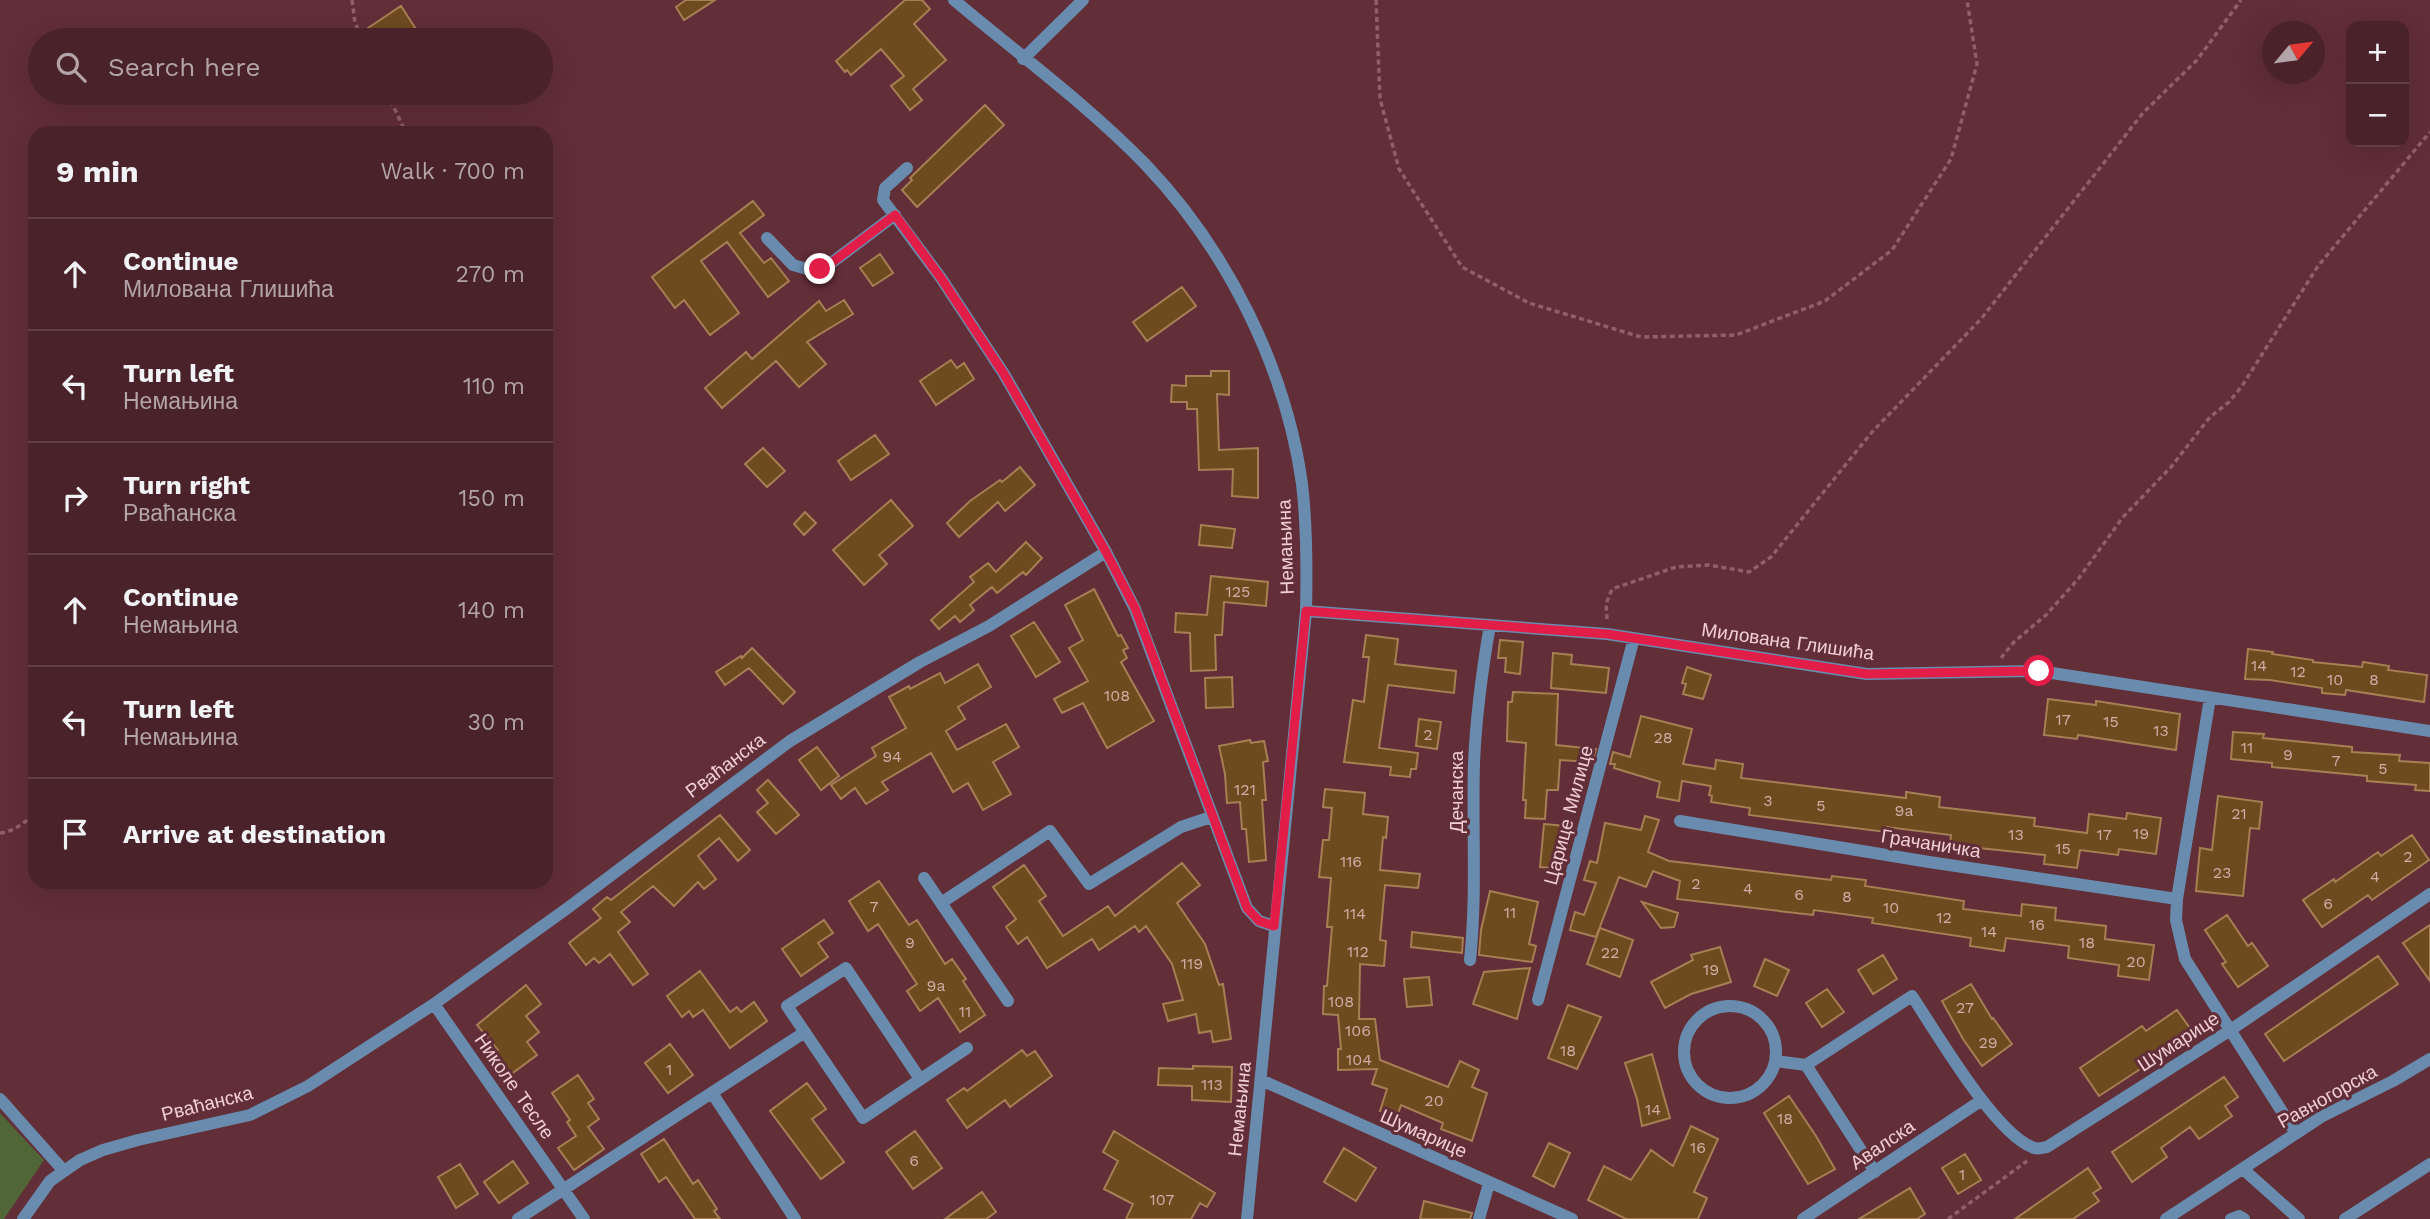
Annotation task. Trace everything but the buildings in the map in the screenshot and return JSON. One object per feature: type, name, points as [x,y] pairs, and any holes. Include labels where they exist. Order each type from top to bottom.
[{"type":"street","name":"Немањина","points":[[954,0],[1108,129],[1154,174],[1183,209],[1208,244],[1235,290],[1276,379],[1297,454],[1307,535],[1306,611],[1247,1219]]},
{"type":"street","points":[[1023,59],[1083,0]]},
{"type":"street","points":[[907,168],[885,188],[883,200],[941,278],[1004,374],[1106,552],[1135,608],[1247,908],[1259,921],[1274,926]]},
{"type":"street","points":[[767,238],[793,265],[820,269],[895,215]]},
{"type":"street","name":"Рваћанска","points":[[23,1219],[43,1189],[63,1170],[80,1160],[115,1147],[261,1111],[308,1086],[434,1004],[569,907],[790,741],[920,662],[989,626],[1106,552]]},
{"type":"street","name":"Милована Глишића","points":[[1306,611],[1607,634],[1867,674],[2039,671],[2430,731]]},
{"type":"street","name":"Дечанска","points":[[1470,960],[1475,878],[1474,764],[1480,685],[1490,625]]},
{"type":"street","name":"Царице Милице","points":[[1538,1000],[1634,638]]},
{"type":"street","points":[[2210,698],[2177,899],[2176,920],[2185,959],[2295,1132]]},
{"type":"street","points":[[941,903],[1050,831],[1088,884],[1181,827],[1211,817]]},
{"type":"street","name":"Грачаничка","points":[[1680,821],[2177,899]]},
{"type":"street","points":[[924,878],[1008,1001]]},
{"type":"street","name":"Шумарице","points":[[2038,1149],[2056,1143],[2229,1031],[2430,894]]},
{"type":"street","points":[[920,1079],[846,968],[787,1006],[863,1118],[967,1048]]},
{"type":"street","points":[[1775,1061],[1806,1065],[1912,996],[1982,1100],[2009,1130],[2026,1144],[2038,1149]]},
{"type":"street","name":"Николе Тесле","points":[[434,1004],[584,1219]]},
{"type":"street","points":[[1724,1006],[1739,1007],[1764,1020],[1772,1032],[1776,1046],[1775,1061],[1762,1086],[1750,1094],[1736,1098],[1721,1097],[1708,1092],[1697,1083],[1689,1071],[1685,1043],[1699,1018],[1711,1010],[1724,1006]]},
{"type":"street","points":[[518,1219],[805,1032]]},
{"type":"street","name":"Равногорска","points":[[2166,1219],[2295,1132],[2430,1059]]},
{"type":"street","points":[[1806,1065],[1875,1172]]},
{"type":"street","name":"Шумарице","points":[[1261,1080],[1572,1219]]},
{"type":"street","points":[[712,1093],[795,1219]]},
{"type":"street","points":[[0,1099],[63,1170]]},
{"type":"street","name":"Авалска","points":[[1803,1219],[1982,1100]]},
{"type":"street","points":[[2345,1219],[2430,1164]]},
{"type":"street","points":[[2244,1168],[2298,1219]]},
{"type":"street","points":[[1479,1219],[1489,1183]]},
{"type":"street","points":[[2231,1219],[2239,1216],[2244,1219]]},
{"type":"path","points":[[352,0],[357,28]]},
{"type":"path","points":[[1376,0],[1380,99],[1399,169],[1462,267],[1529,303],[1641,337],[1736,335],[1825,301],[1892,250],[1951,159],[1977,64],[1967,0]]},
{"type":"path","points":[[1607,634],[1606,604],[1612,589],[1676,567],[1709,565],[1749,572],[1772,557],[1872,432],[1981,319],[2143,114],[2197,60],[2241,0]]},
{"type":"path","points":[[393,105],[403,126]]},
{"type":"path","points":[[1993,672],[2002,655],[2046,615],[2071,587],[2123,517],[2171,467],[2210,417],[2229,402],[2242,386],[2318,266],[2430,132]]},
{"type":"path","points":[[0,833],[28,820]]},
{"type":"path","points":[[1948,1219],[2028,1161],[2038,1149]]},
{"type":"green space","points":[[0,1113],[44,1160],[4,1219],[0,1219]]},
{"type":"route","points":[[820,269],[895,215],[941,278],[1004,374],[1135,608],[1247,908],[1259,921],[1274,926],[1306,611],[1607,634],[1867,674],[2039,671]]}]
